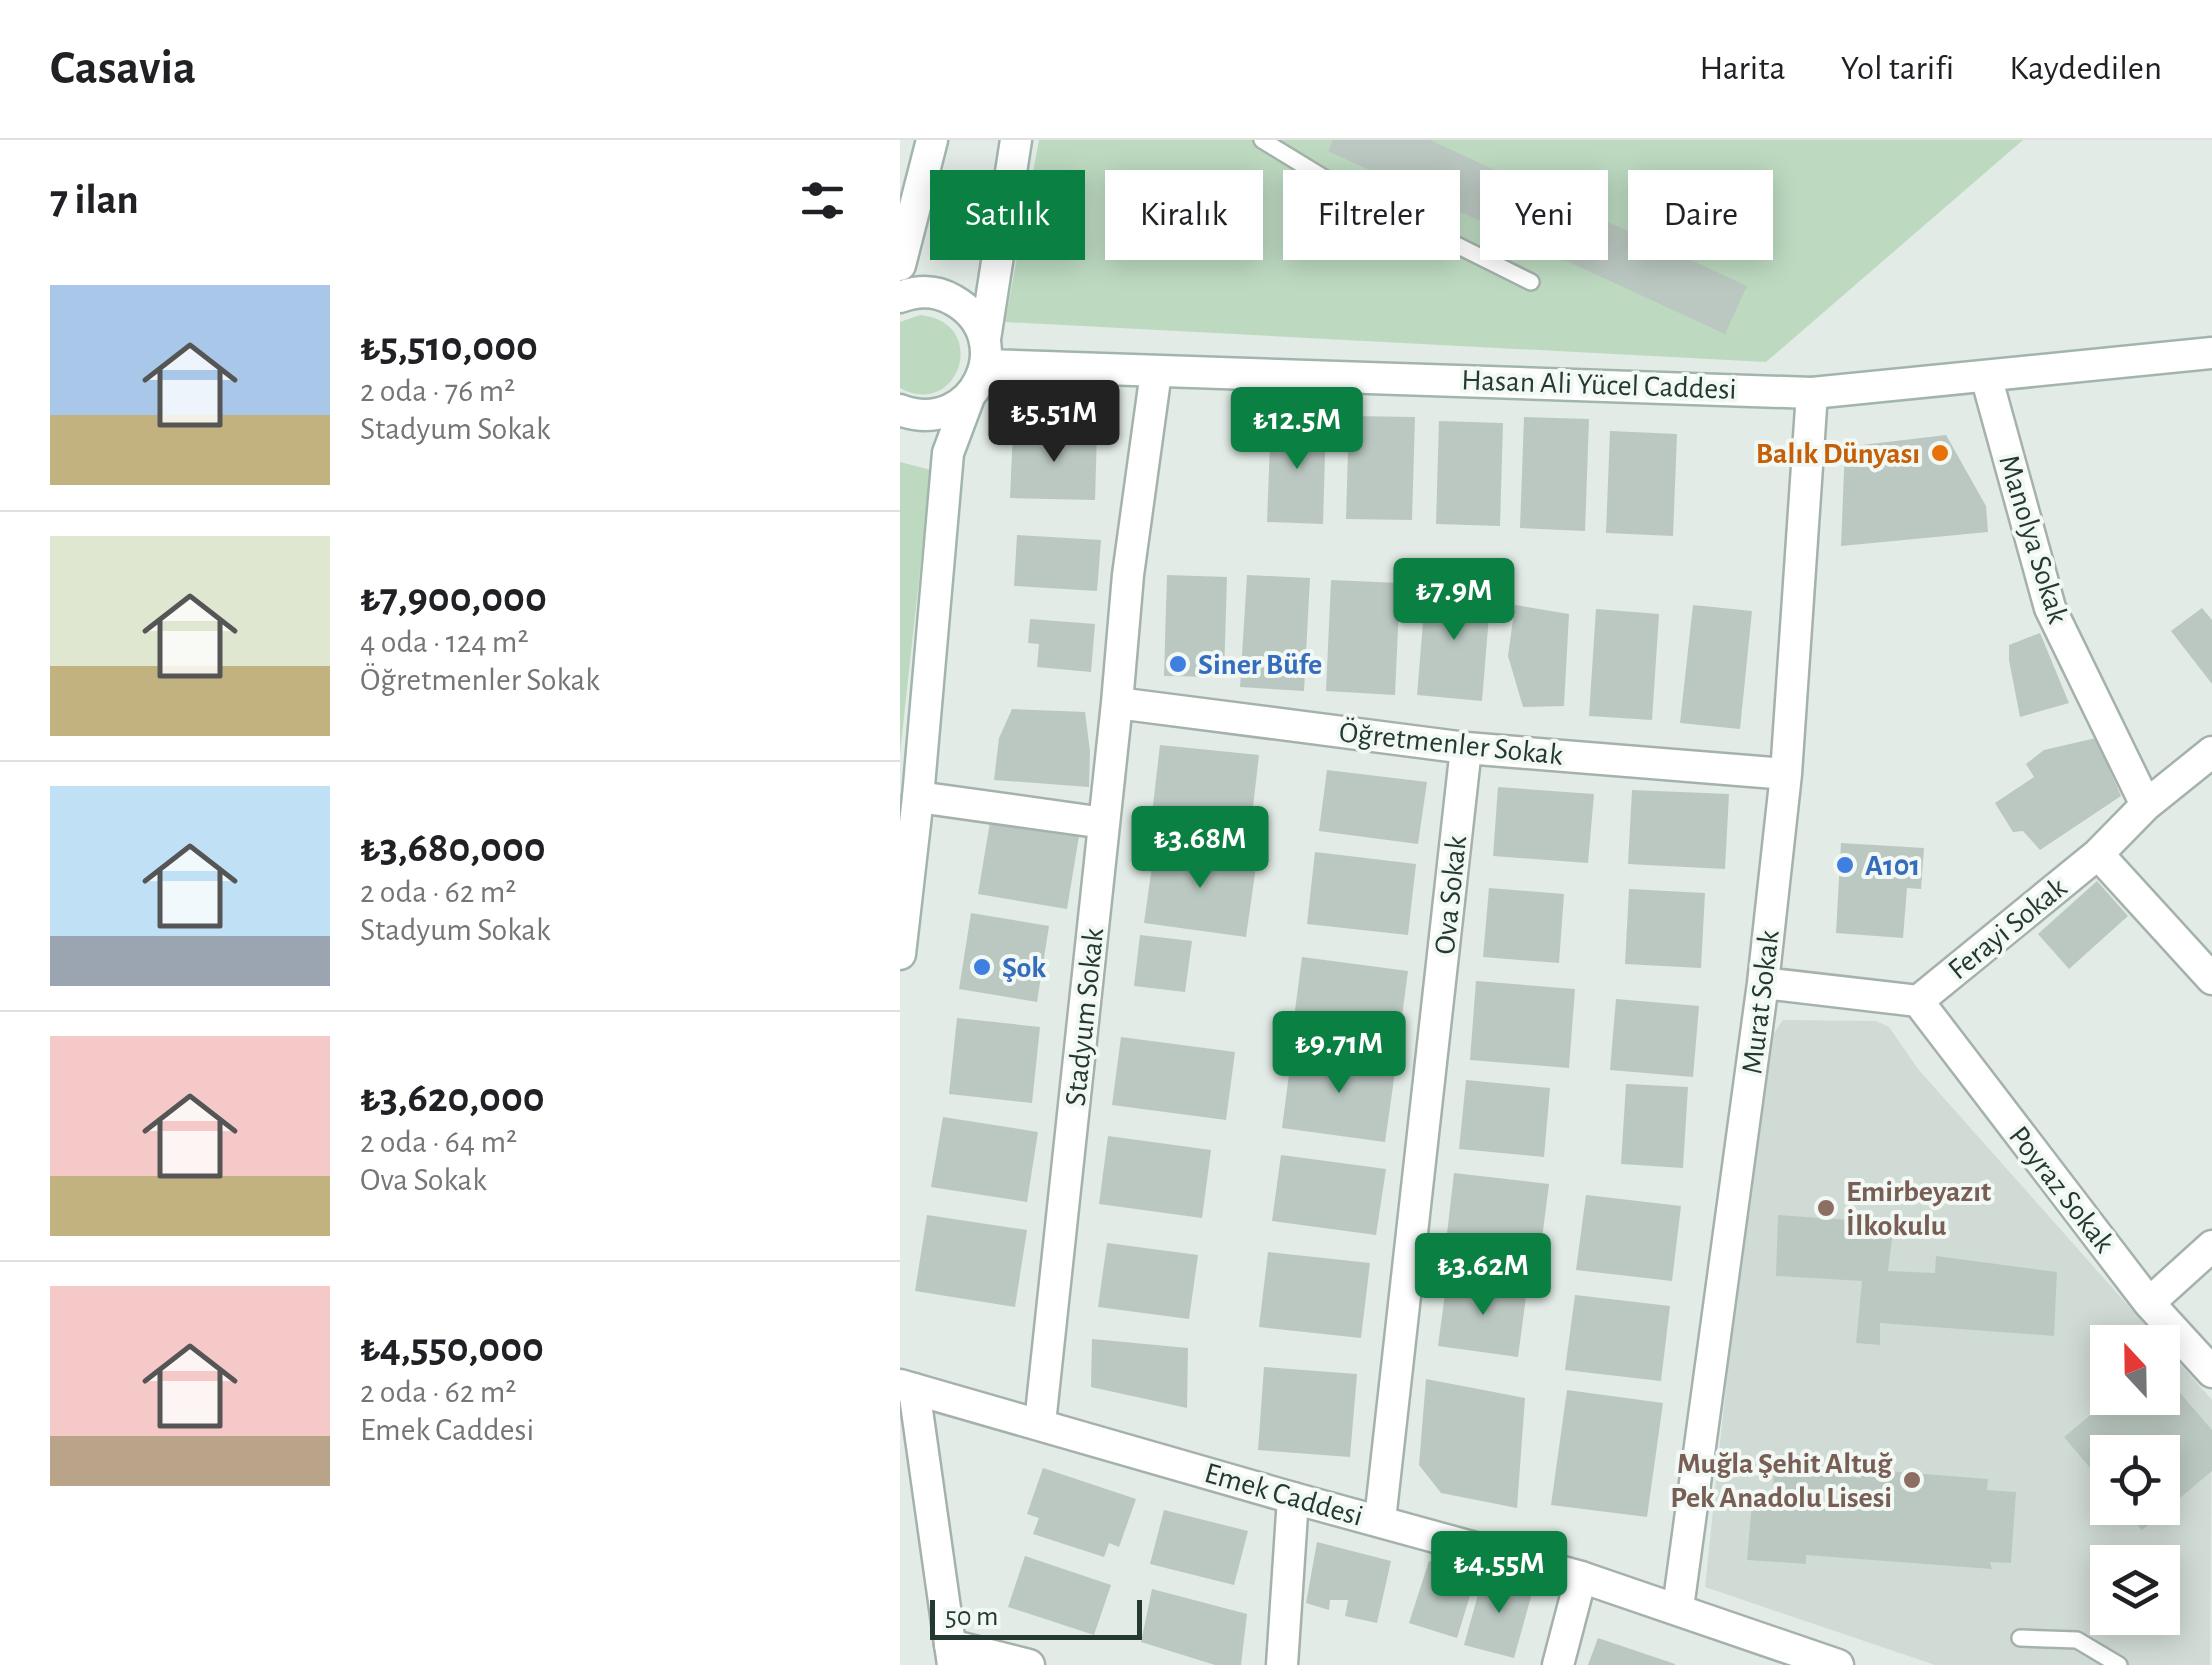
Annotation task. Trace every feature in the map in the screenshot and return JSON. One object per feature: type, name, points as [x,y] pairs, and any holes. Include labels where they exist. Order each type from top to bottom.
[{"type":"street","points":[[900,265],[932,140]]},
{"type":"street","points":[[900,954],[948,454],[969,397],[981,380],[1016,140]]},
{"type":"street","points":[[900,297],[925,292],[945,295],[963,305],[977,320],[985,352]]},
{"type":"street","name":"Hasan Ali Yücel Caddesi","points":[[985,352],[1156,372],[1812,392],[2212,353]]},
{"type":"street","name":"Stadyum Sokak","points":[[1040,1423],[1128,574],[1156,372]]},
{"type":"street","name":"Manolya Sokak","points":[[1986,376],[2050,608],[2146,806]]},
{"type":"street","name":"Murat Sokak","points":[[1678,1608],[1763,982],[1786,774],[1812,392]]},
{"type":"street","points":[[900,410],[933,416],[953,409],[969,397]]},
{"type":"street","name":"Öğretmenler Sokak","points":[[1117,703],[1466,748],[1786,774]]},
{"type":"street","name":"Ova Sokak","points":[[1380,1520],[1466,748]]},
{"type":"street","name":"Ferayi Sokak","points":[[1763,982],[1918,1001],[2098,854],[2146,806],[2212,752]]},
{"type":"street","points":[[918,797],[1104,823]]},
{"type":"street","points":[[2098,854],[2212,979]]},
{"type":"street","name":"Poyraz Sokak","points":[[1918,1001],[2149,1303],[2212,1372]]},
{"type":"street","points":[[2149,1303],[2212,1246]]},
{"type":"street","points":[[907,1387],[951,1655],[1029,1665]]},
{"type":"street","name":"Emek Caddesi","points":[[907,1387],[1581,1577],[1838,1665]]},
{"type":"street","points":[[1282,1665],[1293,1498]]},
{"type":"street","points":[[1558,1665],[1581,1577]]},
{"type":"lane","points":[[1262,140],[1334,184],[1531,282]]},
{"type":"lane","points":[[2020,1638],[2077,1640],[2118,1665]]},
{"type":"shaded area","points":[[1783,1020],[1876,1021],[1889,1027],[1918,1069],[2145,1325],[2090,1325],[2090,1415],[2180,1415],[2180,1364],[2212,1400],[2210,1665],[1935,1665],[1705,1587],[1730,1347],[1772,1036]]},
{"type":"green space","points":[[1039,140],[2023,140],[1766,362],[1005,322],[1017,260],[1085,260],[1085,170],[1033,170]]},
{"type":"green space","points":[[920,315],[942,321],[955,334],[960,350],[959,366],[951,381],[938,391],[921,394],[900,388],[900,322]]},
{"type":"green space","points":[[900,462],[931,470],[900,753]]},
{"type":"building","points":[[1333,140],[1430,140],[1495,170],[1480,170],[1480,221],[1460,212],[1460,170],[1369,170],[1328,151]]},
{"type":"building","points":[[1608,222],[1628,231],[1628,260],[1691,260],[1747,286],[1725,334],[1564,260],[1608,260]]},
{"type":"building","points":[[1349,416],[1415,417],[1412,520],[1346,519]]},
{"type":"building","points":[[1524,417],[1589,419],[1585,531],[1520,528]]},
{"type":"building","points":[[1271,419],[1326,421],[1323,524],[1267,522]]},
{"type":"building","points":[[1439,421],[1503,423],[1500,526],[1436,524]]},
{"type":"building","points":[[1013,430],[1097,432],[1095,500],[1010,498]]},
{"type":"building","points":[[1610,431],[1677,434],[1673,536],[1606,533]]},
{"type":"building","points":[[1946,435],[1986,506],[1988,532],[1841,546],[1845,447]]},
{"type":"building","points":[[1017,535],[1101,540],[1097,591],[1014,586]]},
{"type":"building","points":[[1167,575],[1227,577],[1224,677],[1164,676]]},
{"type":"building","points":[[1247,575],[1310,578],[1304,691],[1240,687]]},
{"type":"building","points":[[1331,580],[1400,583],[1395,695],[1326,691]]},
{"type":"building","points":[[1426,586],[1491,591],[1482,701],[1417,695]]},
{"type":"building","points":[[1515,605],[1569,614],[1564,706],[1523,707],[1508,656]]},
{"type":"building","points":[[1693,605],[1752,611],[1740,729],[1680,723]]},
{"type":"building","points":[[2202,608],[2212,620],[2212,684],[2171,631]]},
{"type":"building","points":[[1596,609],[1659,614],[1652,720],[1589,716]]},
{"type":"building","points":[[1030,619],[1095,624],[1091,672],[1037,667],[1039,644],[1028,643]]},
{"type":"building","points":[[2040,633],[2069,703],[2020,717],[2009,645]]},
{"type":"building","points":[[1012,709],[1085,712],[1089,787],[994,780],[999,738]]},
{"type":"building","points":[[2096,738],[2121,796],[2040,850],[2023,831],[2013,832],[1995,803],[2034,777],[2026,764],[2044,750]]},
{"type":"building","points":[[1160,745],[1259,755],[1251,824],[1152,814]]},
{"type":"building","points":[[1327,770],[1427,782],[1418,844],[1319,831]]},
{"type":"building","points":[[1498,787],[1594,794],[1588,863],[1493,856]]},
{"type":"building","points":[[1632,790],[1729,794],[1725,869],[1628,864]]},
{"type":"building","points":[[990,822],[1079,836],[1067,909],[978,894]]},
{"type":"building","points":[[1841,843],[1924,848],[1921,889],[1907,888],[1903,938],[1836,933]]},
{"type":"building","points":[[1155,845],[1257,859],[1246,937],[1144,923]]},
{"type":"building","points":[[1315,852],[1416,864],[1408,935],[1307,924]]},
{"type":"building","points":[[2097,881],[2128,916],[2069,969],[2038,934]]},
{"type":"building","points":[[1489,888],[1564,894],[1559,963],[1483,957]]},
{"type":"building","points":[[1629,889],[1705,893],[1701,968],[1625,964]]},
{"type":"building","points":[[971,913],[1049,926],[1037,1002],[959,989]]},
{"type":"building","points":[[1140,935],[1192,941],[1185,992],[1134,986]]},
{"type":"building","points":[[1302,957],[1408,971],[1399,1039],[1293,1026]]},
{"type":"building","points":[[1476,981],[1575,989],[1569,1068],[1470,1060]]},
{"type":"building","points":[[1616,999],[1699,1006],[1693,1077],[1610,1070]]},
{"type":"building","points":[[957,1018],[1040,1027],[1032,1103],[949,1094]]},
{"type":"building","points":[[1121,1037],[1235,1052],[1226,1120],[1112,1105]]},
{"type":"building","points":[[1292,1051],[1396,1065],[1385,1142],[1282,1128]]},
{"type":"building","points":[[1466,1080],[1550,1088],[1544,1157],[1459,1149]]},
{"type":"building","points":[[1626,1084],[1688,1087],[1683,1168],[1621,1164]]},
{"type":"building","points":[[943,1117],[1038,1132],[1027,1202],[931,1187]]},
{"type":"building","points":[[1108,1136],[1211,1150],[1202,1218],[1099,1204]]},
{"type":"building","points":[[1281,1155],[1386,1169],[1376,1235],[1272,1221]]},
{"type":"building","points":[[1454,1173],[1549,1184],[1539,1262],[1445,1251]]},
{"type":"building","points":[[1586,1195],[1681,1206],[1672,1281],[1576,1270]]},
{"type":"building","points":[[927,1215],[1027,1230],[1015,1307],[915,1291]]},
{"type":"building","points":[[1778,1215],[1894,1223],[1888,1271],[1935,1273],[1936,1256],[2057,1272],[2054,1336],[1880,1323],[1880,1345],[1856,1343],[1862,1281],[1776,1276]]},
{"type":"building","points":[[1107,1243],[1198,1255],[1189,1319],[1098,1307]]},
{"type":"building","points":[[1268,1252],[1370,1263],[1361,1338],[1259,1327]]},
{"type":"building","points":[[1447,1279],[1527,1289],[1518,1357],[1438,1346]]},
{"type":"building","points":[[1575,1295],[1670,1306],[1661,1381],[1565,1370]]},
{"type":"building","points":[[1092,1339],[1188,1348],[1187,1408],[1091,1387]]},
{"type":"building","points":[[1264,1367],[1357,1374],[1350,1457],[1258,1450]]},
{"type":"building","points":[[1426,1379],[1525,1398],[1517,1508],[1441,1493],[1419,1465]]},
{"type":"building","points":[[1567,1390],[1663,1403],[1647,1517],[1551,1505]]},
{"type":"building","points":[[2180,1393],[2212,1430],[2212,1471],[2180,1498],[2180,1435],[2090,1435],[2090,1468],[2064,1437],[2091,1415],[2180,1415]]},
{"type":"building","points":[[1814,1466],[1845,1468],[1845,1476],[1861,1478],[1861,1469],[1988,1479],[1987,1490],[2016,1492],[2011,1563],[1990,1562],[1992,1569],[1806,1555],[1806,1564],[1747,1560],[1752,1503],[1772,1504],[1774,1474],[1813,1477]]},
{"type":"building","points":[[1043,1468],[1136,1499],[1119,1547],[1109,1543],[1104,1557],[1033,1534],[1039,1518],[1027,1514]]},
{"type":"building","points":[[1164,1510],[1248,1531],[1234,1585],[1150,1564]]},
{"type":"building","points":[[1317,1542],[1391,1561],[1377,1623],[1345,1616],[1348,1600],[1330,1600],[1329,1610],[1306,1603]]},
{"type":"building","points":[[1025,1556],[1111,1585],[1094,1635],[1008,1607]]},
{"type":"building","points":[[1429,1561],[1476,1576],[1457,1638],[1409,1623]]},
{"type":"building","points":[[1484,1573],[1534,1586],[1514,1658],[1464,1645]]},
{"type":"building","points":[[1152,1589],[1247,1614],[1241,1665],[1215,1665],[1141,1642]]},
{"type":"building","points":[[1598,1638],[1675,1664],[1675,1665],[1588,1665]]},
{"type":"place","name":"Balık Dünyası","points":[[1940,453]]},
{"type":"place","name":"Siner Büfe","points":[[1178,664]]},
{"type":"place","name":"A101","points":[[1845,865]]},
{"type":"place","name":"Şok","points":[[982,967]]},
{"type":"place","name":"Emirbeyazıt İlkokulu","points":[[1826,1208]]},
{"type":"place","name":"Muğla Şehit Altuğ Pek Anadolu Lisesi","points":[[1912,1480]]}]
